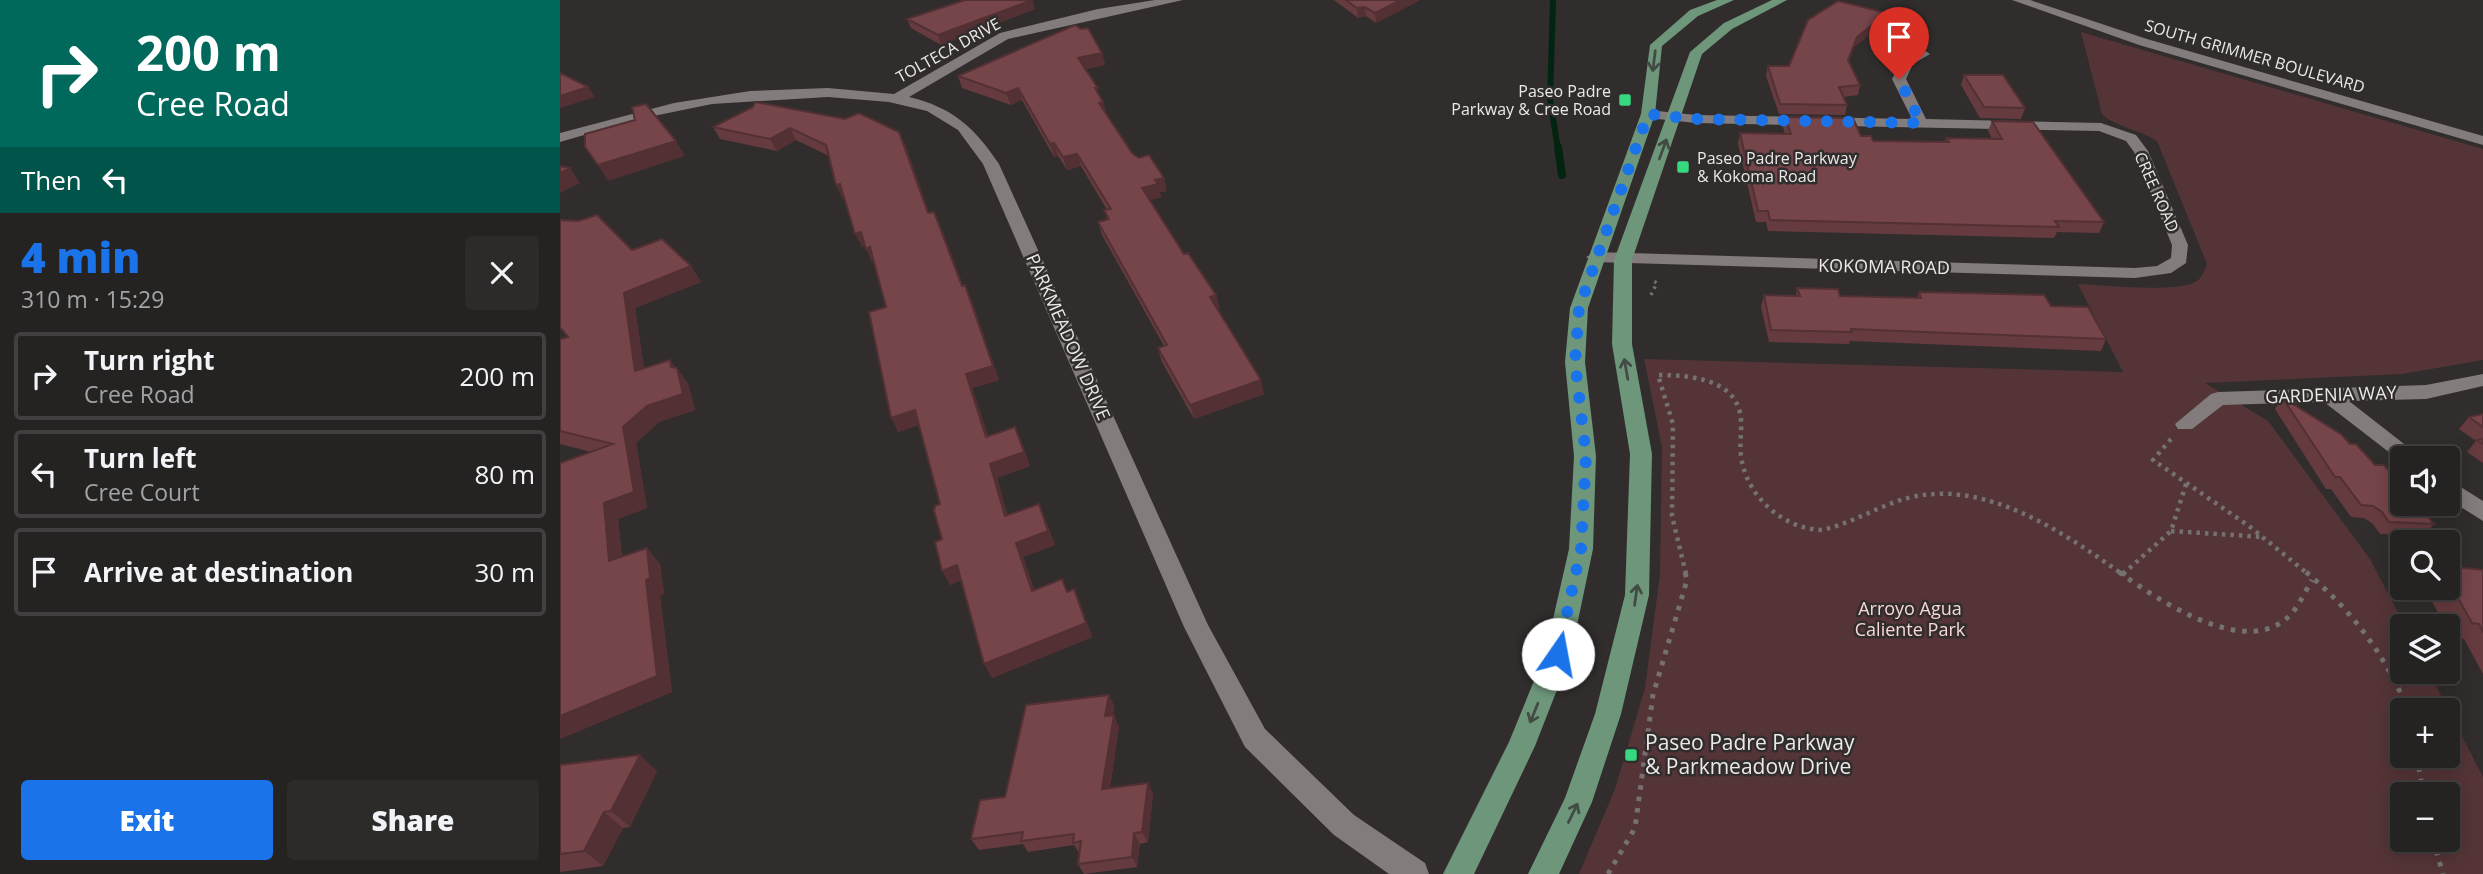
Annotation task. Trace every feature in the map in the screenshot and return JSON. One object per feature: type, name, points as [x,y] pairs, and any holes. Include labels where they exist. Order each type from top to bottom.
[{"type":"main road","points":[[1458,874],[1521,746],[1558,654],[1581,549],[1586,456],[1575,362],[1579,308],[1648,114],[1656,45],[1694,13],[1728,0]]},
{"type":"main road","points":[[1543,874],[1578,802],[1608,714],[1637,595],[1641,454],[1622,344],[1623,260],[1696,52],[1728,26],[1781,0]]},
{"type":"street","name":"TOLTECA DRIVE","points":[[898,98],[1004,36],[1097,6],[1177,0]]},
{"type":"street","name":"SOUTH GRIMMER BOULEVARD","points":[[2018,0],[2143,42],[2483,141]]},
{"type":"street","points":[[1921,123],[1899,79],[1908,62],[1924,54]]},
{"type":"street","name":"PARKMEADOW DRIVE","points":[[560,138],[655,110],[764,92],[830,92],[898,98],[947,115],[973,135],[991,164],[1197,627],[1255,738],[1344,825],[1414,874]]},
{"type":"street","name":"CREE ROAD","points":[[1648,114],[2101,127],[2131,138],[2141,151],[2180,245],[2180,259],[2172,268]]},
{"type":"street","name":"KOKOMA ROAD","points":[[1595,257],[1623,260],[2135,273],[2172,268]]},
{"type":"street","name":"GARDENIA WAY","points":[[2185,424],[2218,399],[2426,392],[2483,380]]},
{"type":"street","points":[[2329,396],[2395,446]]},
{"type":"street","points":[[2460,496],[2483,513]]},
{"type":"path","points":[[1608,874],[1635,828],[1653,695],[1687,580],[1672,516],[1673,424],[1658,375],[1700,379],[1715,384],[1733,399],[1738,405],[1740,420],[1740,453],[1753,490],[1777,516],[1794,526],[1826,529],[1914,496],[1983,501],[2052,527],[2181,612],[2214,626],[2246,633],[2270,629],[2291,617],[2303,603],[2312,580]]},
{"type":"path","points":[[2185,424],[2153,460],[2264,537],[2312,580],[2365,633],[2390,667],[2402,698]]},
{"type":"path","points":[[2122,575],[2171,531],[2186,481]]},
{"type":"path","points":[[2171,531],[2264,537]]},
{"type":"path","points":[[2437,852],[2443,874]]},
{"type":"green space","name":"Arroyo Agua Caliente Park","points":[[2081,32],[2483,149],[2483,360],[2402,374],[2205,383],[2268,421],[2370,559],[2399,614],[2390,614],[2390,684],[2435,684],[2442,698],[2390,698],[2390,768],[2460,768],[2460,732],[2483,777],[2483,874],[1579,874],[1615,789],[1645,688],[1660,574],[1662,447],[1644,359],[2123,372],[2078,284],[2156,288],[2186,285],[2199,279],[2207,264],[2157,141],[2102,114]]},
{"type":"building","points":[[965,0],[1032,0],[938,35],[907,19]]},
{"type":"building","points":[[1346,0],[1401,0],[1375,13],[1365,7],[1357,8]]},
{"type":"building","points":[[1838,1],[1887,13],[1857,37],[1848,60],[1860,85],[1839,87],[1847,105],[1780,104],[1768,66],[1789,66],[1808,20]]},
{"type":"building","points":[[1075,25],[1081,29],[1088,28],[1102,53],[1078,58],[1098,88],[1095,88],[1103,102],[1099,103],[1132,153],[1139,158],[1149,155],[1164,178],[1155,180],[1158,184],[1142,188],[1184,254],[1188,253],[1216,295],[1210,297],[1261,380],[1190,405],[1158,348],[1167,345],[1098,222],[1109,219],[1104,210],[1111,209],[1077,154],[1063,157],[1054,143],[1050,144],[1018,88],[1006,93],[958,76]]},
{"type":"building","points":[[560,73],[588,87],[560,96]]},
{"type":"building","points":[[1964,75],[2003,75],[2025,108],[1984,107]]},
{"type":"building","points":[[755,102],[845,119],[859,113],[899,132],[928,213],[934,212],[962,286],[965,285],[993,366],[966,374],[986,437],[1015,427],[1024,452],[990,464],[1005,516],[1039,504],[1048,531],[1016,543],[1032,591],[1062,579],[1067,592],[1074,589],[1086,623],[984,664],[957,565],[942,571],[935,542],[942,539],[934,511],[935,506],[940,504],[915,410],[891,418],[869,312],[886,307],[870,247],[866,249],[861,232],[855,234],[840,184],[836,185],[826,145],[790,128],[770,139],[713,127],[753,107]]},
{"type":"building","points":[[646,104],[676,141],[598,165],[585,147],[585,134],[635,120],[632,107]]},
{"type":"building","points":[[1785,117],[1853,118],[1861,136],[1871,136],[1873,141],[1949,142],[1946,138],[2002,139],[1992,121],[2033,122],[2104,222],[2055,221],[2059,227],[1770,220],[1768,211],[1758,211],[1740,133],[1791,134]]},
{"type":"building","points":[[560,166],[570,168],[560,173]]},
{"type":"building","points":[[597,215],[632,250],[662,239],[691,266],[624,293],[635,371],[670,360],[671,367],[677,368],[683,394],[647,406],[623,427],[634,492],[604,503],[609,561],[647,548],[650,578],[646,580],[657,676],[560,716],[560,463],[613,444],[560,431],[560,339],[568,337],[560,327],[560,220],[578,221]]},
{"type":"building","points":[[1797,288],[1838,289],[1840,296],[1921,298],[1919,292],[2044,295],[2051,306],[2088,307],[2106,339],[1851,329],[1852,332],[1771,330],[1764,295],[1800,296]]},
{"type":"building","points":[[2282,397],[2342,435],[2350,444],[2356,444],[2375,465],[2384,465],[2390,472],[2390,516],[2427,516],[2434,524],[2389,522],[2382,512],[2373,506],[2361,505],[2340,477],[2335,477]]},
{"type":"building","points":[[2483,414],[2483,427],[2469,417]]},
{"type":"building","points":[[2460,567],[2483,570],[2483,632],[2479,624],[2472,623],[2459,600]]},
{"type":"building","points":[[1109,695],[1105,716],[1114,715],[1102,789],[1148,783],[1142,832],[1134,833],[1132,857],[1078,864],[1081,841],[1073,843],[1074,834],[1021,841],[1023,832],[971,839],[980,800],[1005,797],[1026,705]]},
{"type":"building","points":[[640,755],[611,811],[604,812],[584,851],[560,854],[560,765]]},
{"type":"waterway","points":[[1553,0],[1550,100],[1558,149]]},
{"type":"waterway","points":[[1558,147],[1562,175]]},
{"type":"place","name":"Paseo Padre Parkway & Cree Road","points":[[1625,100]]},
{"type":"place","name":"Paseo Padre Parkway & Kokoma Road","points":[[1683,167]]},
{"type":"place","name":"Paseo Padre Parkway & Parkmeadow Drive","points":[[1631,755]]},
{"type":"route","points":[[1558,654],[1581,549],[1586,456],[1575,362],[1579,308],[1648,114],[1696,119],[1921,123],[1899,79]]}]
